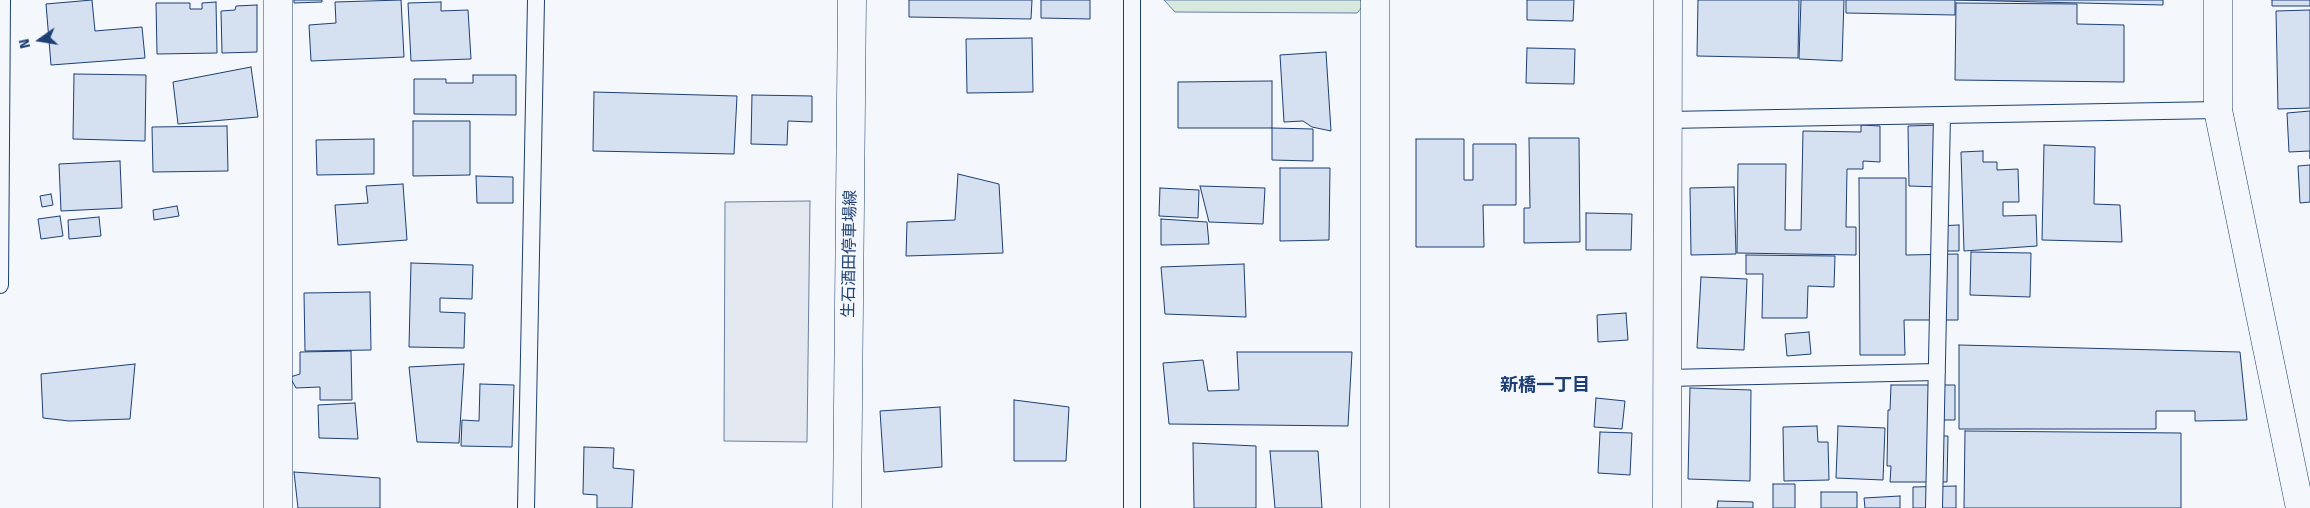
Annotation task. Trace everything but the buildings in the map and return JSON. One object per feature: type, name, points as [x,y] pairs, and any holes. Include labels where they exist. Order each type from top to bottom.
[{"type":"street","points":[[278,0],[278,508]]},
{"type":"street","name":"生石酒田停車場線","points":[[847,508],[852,0]]},
{"type":"street","points":[[1375,0],[1375,508]]},
{"type":"street","points":[[1667,508],[1668,0]]},
{"type":"street","points":[[2218,0],[2218,110],[2300,508]]},
{"type":"lane","points":[[0,285],[2,0]]},
{"type":"lane","points":[[526,508],[536,0]]},
{"type":"lane","points":[[1132,0],[1132,508]]},
{"type":"lane","points":[[1668,120],[2218,110]]},
{"type":"lane","points":[[1934,508],[1942,115]]},
{"type":"lane","points":[[1667,378],[1937,372]]},
{"type":"shaded area","points":[[1164,0],[1368,0],[1357,13],[1175,12]]},
{"type":"shaded area","points":[[810,201],[807,442],[724,441],[725,202]]},
{"type":"district","name":"新橋一丁目","points":[[1545,386]]}]
